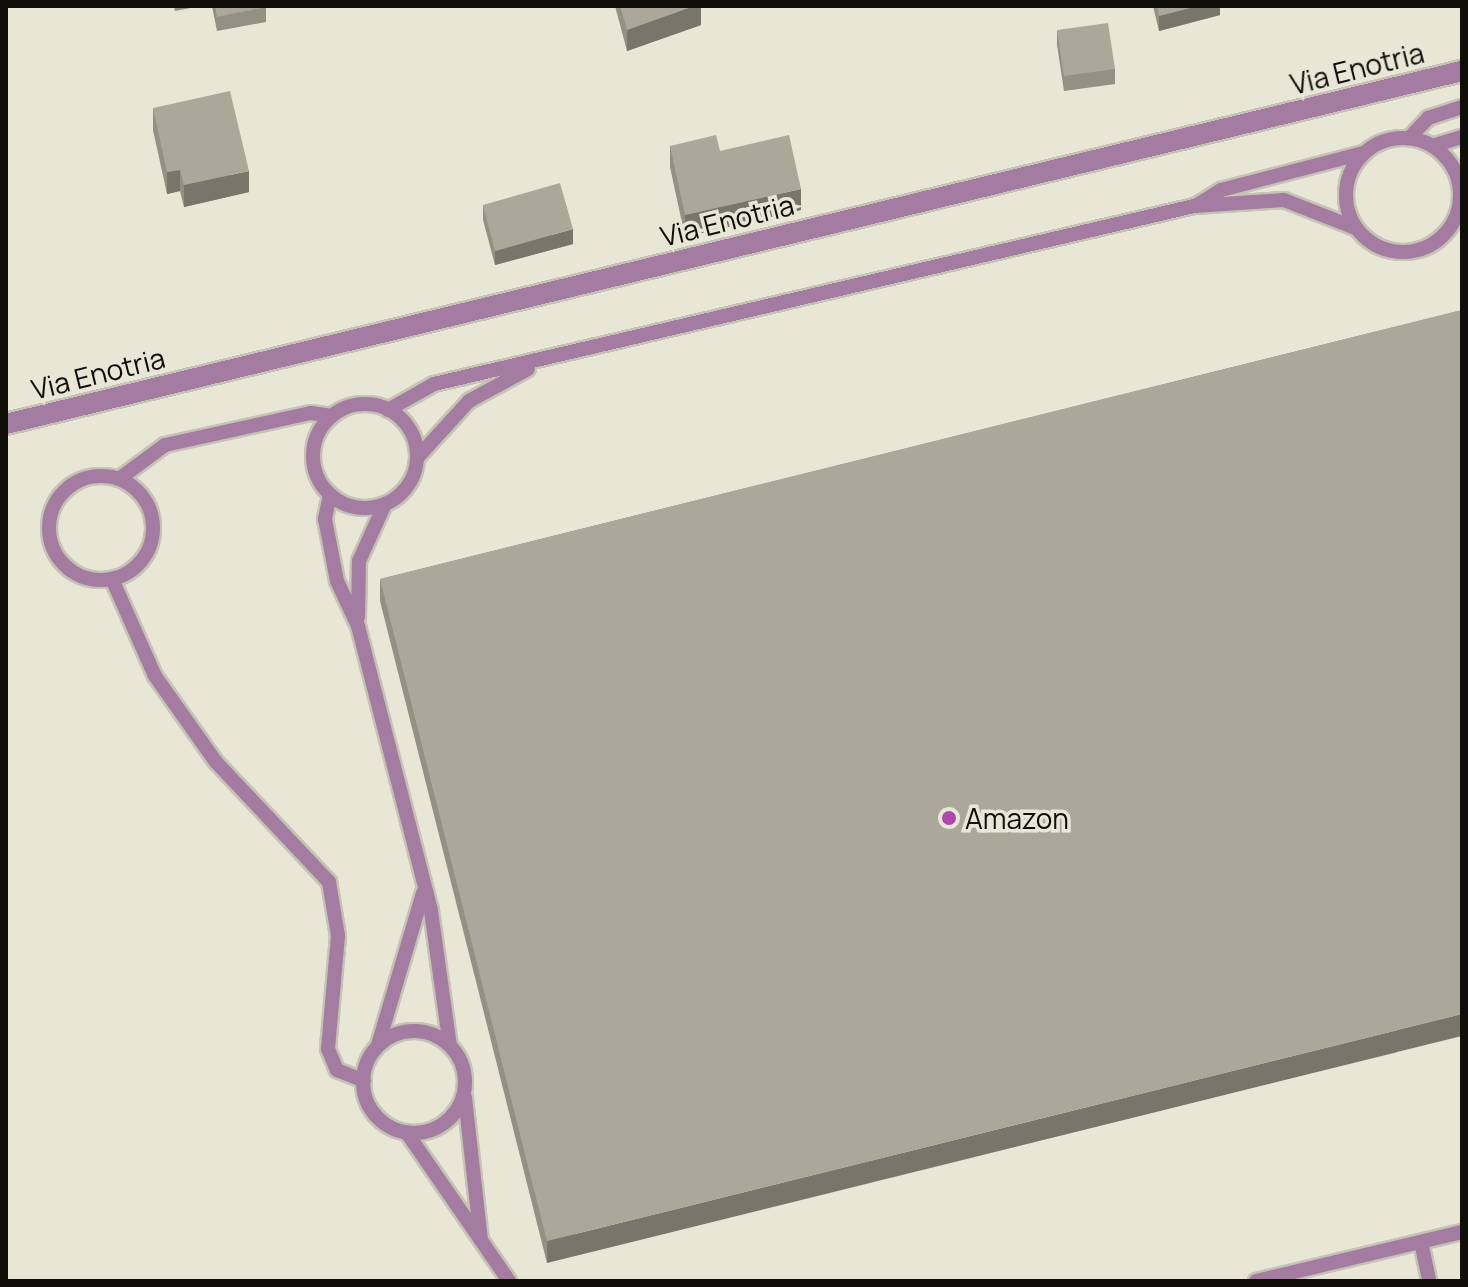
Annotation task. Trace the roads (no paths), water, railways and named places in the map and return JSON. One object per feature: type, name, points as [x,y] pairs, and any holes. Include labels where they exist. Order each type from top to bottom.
[{"type":"street","name":"Via Enotria","points":[[6,424],[1462,71]]},
{"type":"lane","points":[[1194,206],[1221,190],[1409,138],[1428,118],[1462,107]]},
{"type":"lane","points":[[1432,146],[1462,137]]},
{"type":"lane","points":[[388,410],[434,384],[1194,206],[1284,200],[1355,228],[1396,252],[1429,246],[1457,222],[1460,193],[1456,161],[1432,146],[1409,138]]},
{"type":"lane","points":[[1355,228],[1347,180],[1363,153]]},
{"type":"lane","points":[[358,626],[359,561],[385,504],[408,486],[417,458],[469,401],[551,359]]},
{"type":"lane","points":[[119,479],[143,497],[153,524],[138,565],[112,579],[70,569],[49,532],[55,503],[76,482],[119,479],[165,445],[311,413],[332,416],[359,405],[388,410],[410,429],[417,458]]},
{"type":"lane","points":[[332,416],[313,455],[330,495],[325,519],[337,581],[358,626],[423,892],[450,1046],[465,1090],[482,1244]]},
{"type":"lane","points":[[330,495],[356,507],[385,504]]},
{"type":"lane","points":[[112,579],[155,676],[216,762],[329,882],[338,936],[328,1049],[337,1070],[364,1081]]},
{"type":"lane","points":[[423,892],[364,1081],[378,1119],[407,1133],[509,1281]]},
{"type":"lane","points":[[377,1047],[406,1032],[450,1046]]},
{"type":"lane","points":[[407,1133],[444,1123],[465,1090]]},
{"type":"lane","points":[[1256,1281],[1462,1232]]},
{"type":"lane","points":[[1421,1242],[1429,1281]]},
{"type":"place","name":"Amazon","points":[[949,818]]}]
